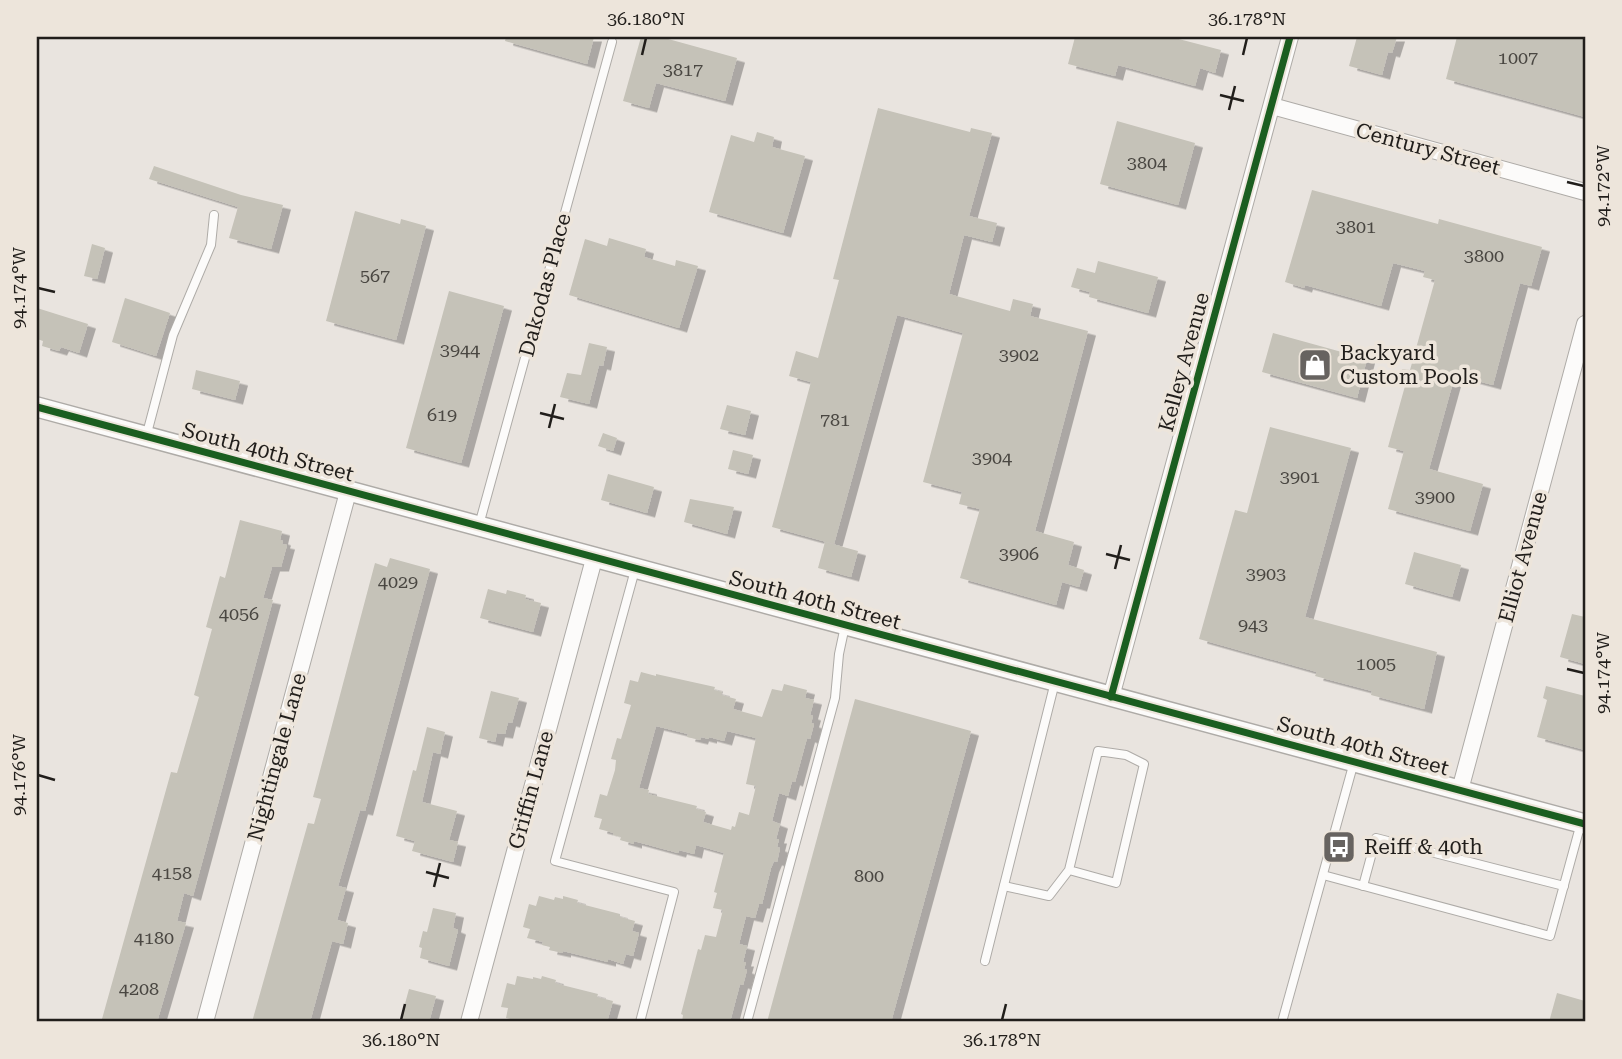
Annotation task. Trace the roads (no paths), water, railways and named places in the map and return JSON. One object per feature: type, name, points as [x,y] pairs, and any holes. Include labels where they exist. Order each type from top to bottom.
[{"type":"street","name":"Kelley Avenue","points":[[1111,697],[1290,37]]},
{"type":"street","name":"Century Street","points":[[1272,106],[1585,192]]},
{"type":"street","name":"Elliot Avenue","points":[[1460,790],[1585,324]]},
{"type":"street","name":"South 40th Street","points":[[37,407],[1583,823]]},
{"type":"street","name":"Nightingale Lane","points":[[205,1022],[348,492]]},
{"type":"street","name":"Griffin Lane","points":[[469,1022],[594,558]]},
{"type":"lane","name":"Dakodas Place","points":[[478,527],[612,42]]},
{"type":"lane","points":[[146,437],[173,335],[211,245],[214,215]]},
{"type":"lane","points":[[635,570],[555,861],[674,892],[640,1022]]},
{"type":"lane","points":[[747,1022],[835,698],[845,626]]},
{"type":"lane","points":[[985,961],[1055,682]]},
{"type":"lane","points":[[1004,886],[1049,896],[1069,870],[1098,751],[1126,755],[1144,764],[1116,883],[1069,870]]},
{"type":"lane","points":[[1282,1022],[1354,761]]},
{"type":"lane","points":[[1323,875],[1550,936],[1583,823]]},
{"type":"lane","points":[[1363,886],[1376,838],[1564,886]]},
{"type":"place","name":"Backyard Custom Pools","points":[[1315,365]]},
{"type":"place","name":"Reiff & 40th","points":[[1339,847]]}]
